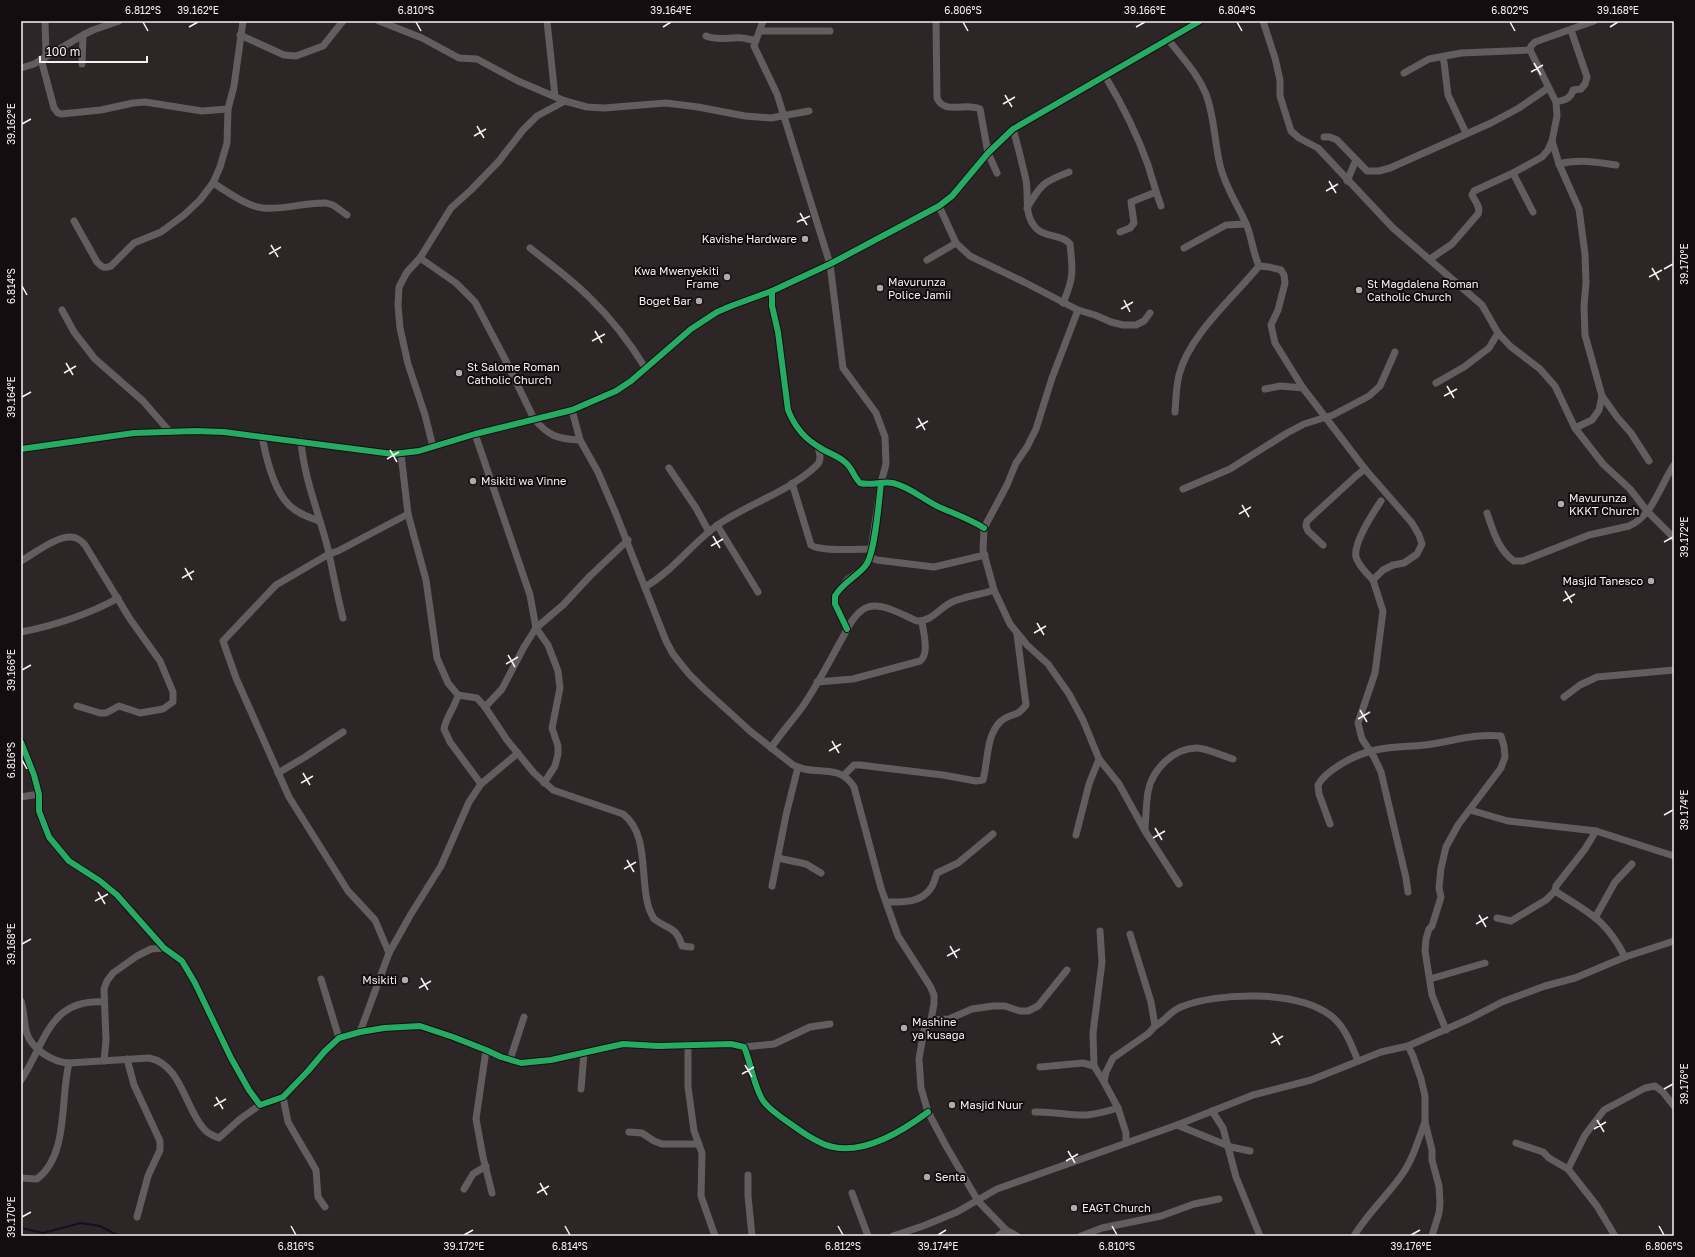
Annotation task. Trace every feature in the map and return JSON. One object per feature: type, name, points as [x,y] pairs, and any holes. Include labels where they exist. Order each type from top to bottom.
[{"type":"street","points":[[45,21],[44,58],[54,108],[58,113],[61,114],[101,110],[145,102],[202,111],[228,109]]},
{"type":"street","points":[[21,68],[29,67],[83,35],[105,24],[119,21]]},
{"type":"street","points":[[74,221],[97,262],[102,268],[106,268],[134,243],[161,232],[184,215],[200,200],[213,183],[227,143],[228,109],[234,86],[243,21]]},
{"type":"street","points":[[240,35],[284,55],[296,56],[323,46],[343,21]]},
{"type":"street","points":[[379,21],[422,38],[459,58],[477,60],[518,81],[564,101],[588,107],[604,108],[666,103],[751,117],[771,118],[808,111]]},
{"type":"street","points":[[547,21],[555,96]]},
{"type":"street","points":[[763,21],[760,31],[754,40],[754,46],[769,76],[784,116],[830,264],[843,368],[876,413],[885,437],[886,464],[881,483],[871,553],[862,570],[847,580],[835,596],[835,604],[847,629]]},
{"type":"street","points":[[936,21],[938,101],[947,107],[970,106],[980,109],[988,152],[997,173]]},
{"type":"street","points":[[21,448],[134,433],[224,432],[262,436],[361,451],[401,454],[572,410],[616,390],[631,381],[691,329],[717,312],[772,291],[830,264],[939,206],[959,189],[988,152],[1013,129],[1200,21]]},
{"type":"street","points":[[1263,21],[1275,58],[1280,80],[1280,96],[1291,131],[1299,138],[1318,148],[1393,228],[1430,259],[1455,284],[1482,306],[1498,333],[1510,346],[1540,370],[1555,386],[1575,428],[1603,464],[1630,489],[1647,511],[1674,538]]},
{"type":"street","points":[[1430,259],[1452,244],[1478,214],[1478,207],[1472,195],[1474,191],[1513,173],[1542,157],[1548,150],[1552,141],[1557,116],[1556,102],[1530,50],[1531,46],[1535,42],[1571,30],[1583,23],[1594,21]]},
{"type":"street","points":[[1556,102],[1567,99],[1572,95],[1573,90],[1581,89],[1585,84],[1587,77],[1571,30]]},
{"type":"street","points":[[760,31],[830,31]]},
{"type":"street","points":[[82,64],[83,35]]},
{"type":"street","points":[[706,36],[712,39],[729,40],[742,38],[754,40]]},
{"type":"street","points":[[1168,39],[1195,72],[1205,92],[1213,114],[1223,177],[1252,238],[1255,258],[1259,266]]},
{"type":"street","points":[[1404,73],[1429,59],[1461,53],[1530,50]]},
{"type":"street","points":[[1442,57],[1448,95],[1466,133]]},
{"type":"street","points":[[1105,76],[1122,103],[1132,126],[1148,164],[1161,206]]},
{"type":"street","points":[[1324,137],[1330,137],[1336,140],[1367,171],[1379,171],[1431,150],[1510,114],[1548,88]]},
{"type":"street","points":[[433,447],[425,415],[408,364],[400,328],[398,305],[399,287],[402,280],[420,258],[451,208],[499,161],[523,130],[537,116],[564,101]]},
{"type":"street","points":[[1013,129],[1026,182],[1029,218],[1036,229],[1043,234],[1063,239],[1070,244],[1073,269],[1070,287],[1063,303]]},
{"type":"street","points":[[1552,141],[1559,164],[1579,209],[1585,254],[1585,335],[1602,396],[1631,433],[1649,461]]},
{"type":"street","points":[[1347,180],[1356,160]]},
{"type":"street","points":[[1559,164],[1580,162],[1616,165]]},
{"type":"street","points":[[1027,208],[1038,189],[1054,178],[1069,172]]},
{"type":"street","points":[[1513,173],[1533,212]]},
{"type":"street","points":[[1026,182],[1038,189]]},
{"type":"street","points":[[213,183],[244,201],[262,208],[326,203],[333,205],[347,215]]},
{"type":"street","points":[[1120,232],[1130,228],[1134,223],[1131,202],[1156,192]]},
{"type":"street","points":[[939,206],[956,243],[970,256],[1078,310],[1123,325],[1136,325],[1144,321],[1150,313]]},
{"type":"street","points":[[1184,248],[1226,225],[1246,224]]},
{"type":"street","points":[[927,260],[956,243]]},
{"type":"street","points":[[530,248],[560,271],[589,297],[635,352],[646,369]]},
{"type":"street","points":[[420,258],[456,283],[475,302],[534,419],[549,434],[557,438],[580,440]]},
{"type":"street","points":[[1259,266],[1280,270],[1284,275],[1285,283],[1278,310],[1271,324],[1276,343],[1303,388],[1365,469],[1412,523],[1419,535],[1422,544],[1417,554],[1404,563],[1388,568],[1373,580]]},
{"type":"street","points":[[1175,412],[1179,375],[1190,350],[1206,325],[1259,266]]},
{"type":"street","points":[[772,291],[772,306],[778,332],[788,410],[796,424],[808,439],[818,447],[847,463],[860,483],[888,482],[902,486],[939,507],[969,519],[984,528]]},
{"type":"street","points":[[62,310],[74,332],[95,359],[143,401],[170,432]]},
{"type":"street","points":[[1078,310],[1052,378],[1036,429],[1016,463],[1007,485],[984,528],[983,550],[994,590],[1010,624],[1017,634],[1048,664],[1069,694],[1083,720],[1099,759],[1119,784],[1145,831],[1180,884]]},
{"type":"street","points":[[1436,382],[1464,367],[1489,348],[1498,333]]},
{"type":"street","points":[[1183,489],[1230,469],[1287,432],[1304,424],[1326,418],[1369,396],[1380,386],[1395,352]]},
{"type":"street","points":[[1265,389],[1280,386],[1303,388]]},
{"type":"street","points":[[1575,428],[1592,420],[1600,410],[1602,396]]},
{"type":"street","points":[[572,410],[580,440],[607,492],[628,540],[666,641],[680,663],[709,694],[771,748],[798,767],[844,774],[854,787],[868,844],[901,943],[930,986],[934,995],[932,1020],[924,1030],[919,1059],[921,1088],[928,1112],[944,1144],[978,1201],[1006,1230],[1017,1236]]},
{"type":"street","points":[[475,434],[530,595],[536,628],[544,637],[554,657],[560,684],[552,728],[558,746],[557,759],[544,783]]},
{"type":"street","points":[[262,436],[269,467],[288,505],[304,516],[319,521]]},
{"type":"street","points":[[301,442],[305,468],[343,618]]},
{"type":"street","points":[[645,587],[665,574],[717,525],[739,510],[778,492],[806,474],[819,463],[820,457],[818,447]]},
{"type":"street","points":[[401,454],[408,514],[426,580],[437,658],[448,683],[458,695],[477,698],[518,753],[544,783],[553,790],[623,814],[632,821],[639,839],[648,905],[654,919],[672,929],[679,935],[682,946],[691,947]]},
{"type":"street","points":[[1487,513],[1500,546],[1511,559],[1517,562],[1543,554],[1589,535],[1629,526],[1638,521],[1647,511],[1674,465]]},
{"type":"street","points":[[668,468],[692,502],[709,532]]},
{"type":"street","points":[[1324,545],[1308,531],[1306,526],[1307,521],[1365,469]]},
{"type":"street","points":[[792,483],[811,545],[815,548],[871,553],[877,560],[934,566],[985,555]]},
{"type":"street","points":[[1381,501],[1363,532],[1356,554],[1362,568],[1373,580],[1384,611],[1375,673],[1358,723],[1362,739],[1381,772],[1408,892]]},
{"type":"street","points":[[390,953],[375,920],[348,891],[289,797],[236,678],[223,641],[276,585],[328,554],[338,551],[408,514]]},
{"type":"street","points":[[717,525],[758,592]]},
{"type":"street","points":[[21,562],[58,539],[72,537],[78,539],[85,546],[160,662],[173,692],[173,702],[163,709],[140,713],[119,706],[106,713],[100,714],[77,706]]},
{"type":"street","points":[[485,707],[502,689],[524,647],[536,628],[563,605],[590,576],[628,540]]},
{"type":"street","points":[[771,748],[785,727],[802,706],[847,629],[858,614],[870,607],[885,608],[913,620],[922,621],[930,618],[954,601],[994,590]]},
{"type":"street","points":[[21,632],[91,612],[118,598]]},
{"type":"street","points":[[817,682],[853,679],[920,661],[924,658],[925,651],[922,621]]},
{"type":"street","points":[[844,774],[854,765],[860,765],[943,775],[976,781],[983,780],[994,731],[1004,719],[1017,714],[1026,705],[1017,634]]},
{"type":"street","points":[[1564,697],[1580,685],[1597,677],[1674,670]]},
{"type":"street","points":[[458,695],[456,705],[447,719],[444,729],[450,742],[481,784]]},
{"type":"street","points":[[278,772],[305,757],[343,732]]},
{"type":"street","points":[[1330,824],[1319,794],[1319,783],[1343,763],[1370,751],[1427,745],[1488,734],[1501,736],[1505,757],[1501,768],[1458,825],[1443,856],[1440,880],[1441,897],[1432,926],[1429,929],[1426,939],[1425,951],[1435,1004],[1446,1030]]},
{"type":"street","points":[[21,742],[34,775],[38,794],[38,808],[49,837],[69,861],[100,881],[117,895],[164,948],[182,961],[231,1058],[249,1090],[260,1105]]},
{"type":"street","points":[[1145,831],[1148,791],[1151,782],[1158,770],[1175,753],[1198,748],[1233,759]]},
{"type":"street","points":[[360,1032],[390,953],[411,914],[442,866],[468,802],[481,784],[518,753]]},
{"type":"street","points":[[1076,835],[1089,784],[1099,759]]},
{"type":"street","points":[[772,886],[786,815],[798,767]]},
{"type":"street","points":[[21,797],[38,794]]},
{"type":"street","points":[[1470,810],[1508,822],[1596,831],[1674,856]]},
{"type":"street","points":[[1497,918],[1511,921],[1546,900],[1555,891],[1556,886],[1564,874],[1585,849],[1596,831]]},
{"type":"street","points":[[887,902],[905,902],[926,894],[932,887],[937,873],[958,863],[993,834]]},
{"type":"street","points":[[778,858],[806,864],[821,873]]},
{"type":"street","points":[[1595,918],[1615,882],[1632,864]]},
{"type":"street","points":[[1555,891],[1571,900],[1595,918],[1611,933],[1625,957]]},
{"type":"street","points":[[1100,931],[1102,962],[1093,1033],[1094,1066],[1118,1108],[1126,1133],[1126,1143]]},
{"type":"street","points":[[1104,1082],[1106,1072],[1113,1058],[1150,1034],[1154,1026],[1152,1002],[1130,934]]},
{"type":"street","points":[[892,1236],[923,1226],[978,1201],[997,1189],[1177,1125],[1253,1095],[1311,1080],[1337,1071],[1381,1052],[1408,1046],[1446,1030],[1502,1002],[1545,986],[1575,978],[1625,957],[1674,941]]},
{"type":"street","points":[[104,1061],[106,1040],[104,989],[107,981],[113,973],[151,949],[164,948]]},
{"type":"street","points":[[1430,978],[1485,963]]},
{"type":"street","points":[[932,1020],[949,1019],[972,1009],[993,1006],[1005,1006],[1020,1011],[1028,1011],[1038,1006],[1067,970]]},
{"type":"street","points":[[321,979],[339,1038]]},
{"type":"street","points":[[1154,1026],[1161,1023],[1171,1011],[1196,1002],[1250,995],[1280,997],[1310,1005],[1330,1015],[1346,1034],[1358,1061]]},
{"type":"street","points":[[21,1001],[28,1037],[39,1050],[53,1060],[61,1063],[69,1063],[149,1058],[161,1062],[168,1068],[175,1078],[197,1120],[204,1130],[219,1138],[240,1119],[260,1105],[283,1097],[308,1072],[325,1051],[339,1038],[360,1032],[384,1028],[420,1026],[521,1063],[551,1060],[623,1044],[658,1046],[731,1044],[744,1047],[774,1044],[810,1027],[830,1024]]},
{"type":"street","points":[[21,1080],[39,1050],[43,1037],[63,1012],[78,1004],[90,1001],[104,1002]]},
{"type":"street","points":[[510,1060],[524,1017]]},
{"type":"street","points":[[688,1045],[688,1087],[694,1131],[699,1144],[703,1167],[701,1196],[715,1236]]},
{"type":"street","points":[[1408,1046],[1421,1078],[1425,1096],[1426,1122],[1438,1186],[1440,1203],[1439,1213],[1432,1236]]},
{"type":"street","points":[[744,1047],[764,1101],[778,1115],[816,1141],[833,1147],[863,1147],[915,1122],[928,1112]]},
{"type":"street","points":[[486,1050],[476,1119],[492,1193]]},
{"type":"street","points":[[581,1089],[584,1053]]},
{"type":"street","points":[[128,1059],[134,1086],[160,1141],[160,1150],[148,1176],[137,1218]]},
{"type":"street","points":[[21,1178],[37,1179],[44,1174],[54,1157],[61,1131],[64,1087],[69,1063]]},
{"type":"street","points":[[1040,1067],[1084,1063],[1094,1066]]},
{"type":"street","points":[[1568,1169],[1585,1135],[1609,1106],[1645,1088],[1655,1086],[1663,1092],[1674,1106]]},
{"type":"street","points":[[283,1097],[288,1122],[316,1170],[318,1197],[325,1207]]},
{"type":"street","points":[[1035,1112],[1047,1111],[1087,1115],[1098,1114],[1118,1108]]},
{"type":"street","points":[[1212,1111],[1220,1122],[1244,1197],[1260,1236]]},
{"type":"street","points":[[1354,1236],[1364,1219],[1372,1213],[1402,1174],[1410,1160],[1426,1122]]},
{"type":"street","points":[[1177,1125],[1228,1145],[1250,1151]]},
{"type":"street","points":[[629,1132],[642,1133],[654,1141],[662,1144],[699,1144]]},
{"type":"street","points":[[1126,1133],[1135,1140]]},
{"type":"street","points":[[1516,1143],[1543,1152],[1549,1158],[1568,1169],[1597,1206],[1616,1236]]},
{"type":"street","points":[[464,1189],[473,1174],[486,1166]]},
{"type":"street","points":[[748,1175],[748,1196],[752,1236]]},
{"type":"street","points":[[852,1194],[868,1236]]},
{"type":"street","points":[[1081,1236],[1102,1228],[1161,1216],[1194,1204],[1219,1199]]},
{"type":"street","points":[[998,1236],[1006,1230]]},
{"type":"waterway","points":[[21,1228],[43,1233],[81,1223],[100,1226],[119,1236]]},
{"type":"cycle path","points":[[21,449],[134,433],[195,431],[224,432],[393,454],[419,451],[475,434],[572,410],[616,391],[631,381],[691,329],[717,312],[772,291],[830,264],[939,206],[952,196],[988,153],[1013,129],[1200,21]]},
{"type":"cycle path","points":[[772,291],[772,306],[778,332],[788,410],[793,421],[805,436],[814,444],[843,460],[850,467],[860,483],[893,483],[899,485],[939,507],[968,519],[984,528]]},
{"type":"cycle path","points":[[847,629],[835,604],[835,596],[838,591],[866,565],[869,559],[876,526],[881,483]]},
{"type":"cycle path","points":[[21,742],[34,775],[39,794],[39,811],[49,837],[69,861],[100,881],[117,895],[164,948],[182,961],[195,983],[231,1058],[249,1090],[260,1105],[283,1097],[325,1051],[339,1038],[360,1032],[384,1028],[420,1026],[453,1037],[501,1057],[521,1063],[551,1060],[623,1044],[658,1046],[731,1044],[744,1047],[755,1083],[767,1106],[808,1136],[823,1144],[833,1147],[858,1147],[871,1144],[896,1133],[928,1112]]},
{"type":"place","name":"Kavishe Hardware","points":[[805,239]]},
{"type":"place","name":"Kwa Mwenyekiti Frame","points":[[727,277]]},
{"type":"place","name":"Mavurunza Police Jamii","points":[[880,288]]},
{"type":"place","name":"St Magdalena Roman Catholic Church","points":[[1359,290]]},
{"type":"place","name":"Boget Bar","points":[[699,301]]},
{"type":"place","name":"St Salome Roman Catholic Church","points":[[459,373]]},
{"type":"place","name":"Msikiti wa Vinne","points":[[473,481]]},
{"type":"place","name":"Mavurunza KKKT Church","points":[[1561,504]]},
{"type":"place","name":"Masjid Tanesco","points":[[1651,581]]},
{"type":"place","name":"Msikiti","points":[[405,980]]},
{"type":"place","name":"Mashine ya kusaga","points":[[904,1028]]},
{"type":"place","name":"Masjid Nuur","points":[[952,1105]]},
{"type":"place","name":"Senta","points":[[927,1177]]},
{"type":"place","name":"EAGT Church","points":[[1074,1208]]}]
